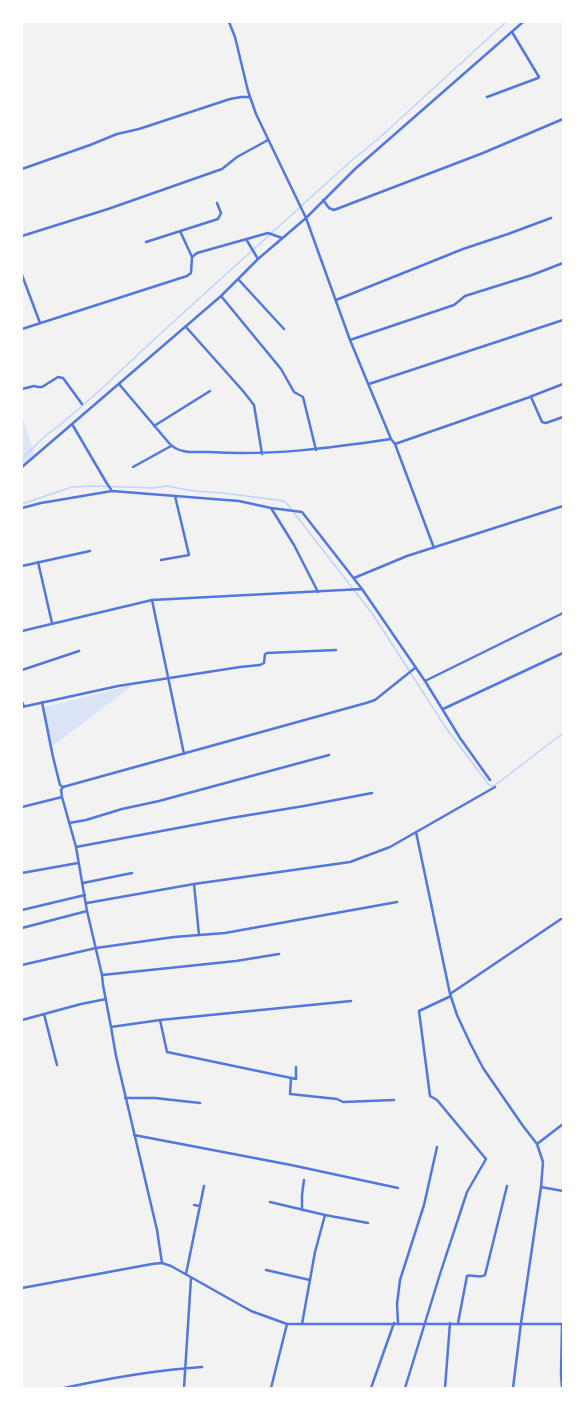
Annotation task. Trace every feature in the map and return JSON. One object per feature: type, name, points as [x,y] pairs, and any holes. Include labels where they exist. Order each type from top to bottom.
[{"type":"street","points":[[229,22],[235,37],[250,97],[256,114],[306,218],[350,340],[391,439],[395,444],[434,548]]},
{"type":"street","points":[[22,467],[221,296],[258,259],[306,218],[355,169],[523,22]]},
{"type":"street","points":[[487,97],[538,78],[512,32]]},
{"type":"street","points":[[22,169],[117,134],[140,129],[230,99],[250,97]]},
{"type":"street","points":[[323,200],[329,208],[334,210],[483,153],[563,119]]},
{"type":"street","points":[[22,236],[222,169],[237,157],[268,140]]},
{"type":"street","points":[[146,242],[219,218],[221,213],[217,203]]},
{"type":"street","points":[[336,300],[463,249],[551,218]]},
{"type":"street","points":[[22,329],[187,276],[191,273],[192,257],[180,231]]},
{"type":"street","points":[[192,257],[197,254],[268,233],[282,238]]},
{"type":"street","points":[[246,239],[258,259]]},
{"type":"street","points":[[350,340],[454,305],[464,296],[532,275],[563,263]]},
{"type":"street","points":[[22,275],[40,323]]},
{"type":"street","points":[[238,279],[284,329]]},
{"type":"street","points":[[221,296],[281,369],[294,392],[303,397],[316,450]]},
{"type":"street","points":[[369,384],[563,320]]},
{"type":"street","points":[[186,327],[254,405],[262,454]]},
{"type":"street","points":[[22,389],[34,386],[42,387],[58,378],[63,378],[82,404]]},
{"type":"street","points":[[118,384],[171,446],[177,450],[236,454],[262,454],[316,450],[391,439]]},
{"type":"street","points":[[395,444],[531,397],[563,384]]},
{"type":"street","points":[[154,426],[210,391]]},
{"type":"street","points":[[531,397],[542,422],[546,423],[563,417]]},
{"type":"street","points":[[72,424],[112,490]]},
{"type":"street","points":[[133,467],[171,446]]},
{"type":"street","points":[[22,508],[112,490],[239,502],[288,511],[300,511],[362,589],[414,669],[425,681],[460,738],[490,780]]},
{"type":"street","points":[[161,560],[189,555],[175,496]]},
{"type":"street","points":[[353,578],[407,556],[563,506]]},
{"type":"street","points":[[271,508],[294,545],[318,592]]},
{"type":"street","points":[[22,566],[90,551]]},
{"type":"street","points":[[38,562],[52,623]]},
{"type":"street","points":[[22,630],[152,600],[362,589]]},
{"type":"street","points":[[152,600],[184,754]]},
{"type":"street","points":[[425,681],[563,613]]},
{"type":"street","points":[[22,702],[23,706],[118,686],[260,665],[264,663],[265,654],[267,653],[336,650]]},
{"type":"street","points":[[22,670],[79,651]]},
{"type":"street","points":[[443,709],[563,653]]},
{"type":"street","points":[[62,787],[366,703],[378,697],[414,669]]},
{"type":"street","points":[[42,702],[53,757],[60,785],[62,787],[62,797],[76,847],[87,903],[87,911],[102,975],[116,1056],[157,1230],[162,1263]]},
{"type":"street","points":[[69,823],[160,801],[329,755]]},
{"type":"street","points":[[87,903],[194,884],[350,862],[390,847],[495,786]]},
{"type":"street","points":[[76,847],[372,793]]},
{"type":"street","points":[[22,807],[62,797]]},
{"type":"street","points":[[416,832],[451,995],[457,1015],[483,1068],[537,1144],[543,1162],[541,1187],[513,1388]]},
{"type":"street","points":[[22,873],[78,863]]},
{"type":"street","points":[[83,883],[132,873]]},
{"type":"street","points":[[194,884],[199,935]]},
{"type":"street","points":[[22,910],[85,895]]},
{"type":"street","points":[[22,965],[96,948],[174,937],[225,933],[397,902]]},
{"type":"street","points":[[22,928],[87,911]]},
{"type":"street","points":[[405,1388],[467,1192],[486,1160],[437,1100],[430,1096],[418,1011],[451,995],[561,919]]},
{"type":"street","points":[[102,975],[236,961],[279,954]]},
{"type":"street","points":[[22,1020],[106,999]]},
{"type":"street","points":[[111,1027],[160,1020],[351,1001]]},
{"type":"street","points":[[44,1014],[57,1065]]},
{"type":"street","points":[[160,1020],[167,1052],[296,1079],[296,1067]]},
{"type":"street","points":[[291,1078],[290,1094],[337,1099],[343,1102],[394,1100]]},
{"type":"street","points":[[126,1098],[154,1098],[200,1103]]},
{"type":"street","points":[[537,1144],[563,1124]]},
{"type":"street","points":[[134,1135],[291,1165],[398,1188]]},
{"type":"street","points":[[371,1388],[396,1323],[400,1280],[424,1205],[437,1147]]},
{"type":"street","points":[[302,1210],[304,1180]]},
{"type":"street","points":[[186,1274],[204,1186]]},
{"type":"street","points":[[458,1323],[467,1276],[483,1277],[485,1275],[508,1186]]},
{"type":"street","points":[[541,1187],[563,1191]]},
{"type":"street","points":[[270,1202],[368,1223]]},
{"type":"street","points":[[194,1205],[200,1206]]},
{"type":"street","points":[[302,1324],[315,1252],[325,1215]]},
{"type":"street","points":[[22,1288],[162,1263],[186,1274],[251,1310],[287,1324],[562,1324],[560,1375],[562,1388]]},
{"type":"street","points":[[266,1270],[310,1280]]},
{"type":"street","points":[[184,1388],[191,1278]]},
{"type":"street","points":[[445,1388],[450,1323]]},
{"type":"street","points":[[271,1388],[287,1324]]},
{"type":"street","points":[[64,1388],[116,1377],[185,1368],[202,1368]]},
{"type":"shaded area","points":[[22,415],[35,457],[22,468]]},
{"type":"shaded area","points":[[133,685],[49,749],[42,708]]},
{"type":"waterway","points":[[22,459],[44,437],[97,393],[160,334],[506,22]]},
{"type":"waterway","points":[[22,504],[72,487],[94,486],[153,488],[167,486],[194,491],[224,493],[284,501],[374,616],[446,728],[489,785],[493,786],[498,783],[563,733]]}]
